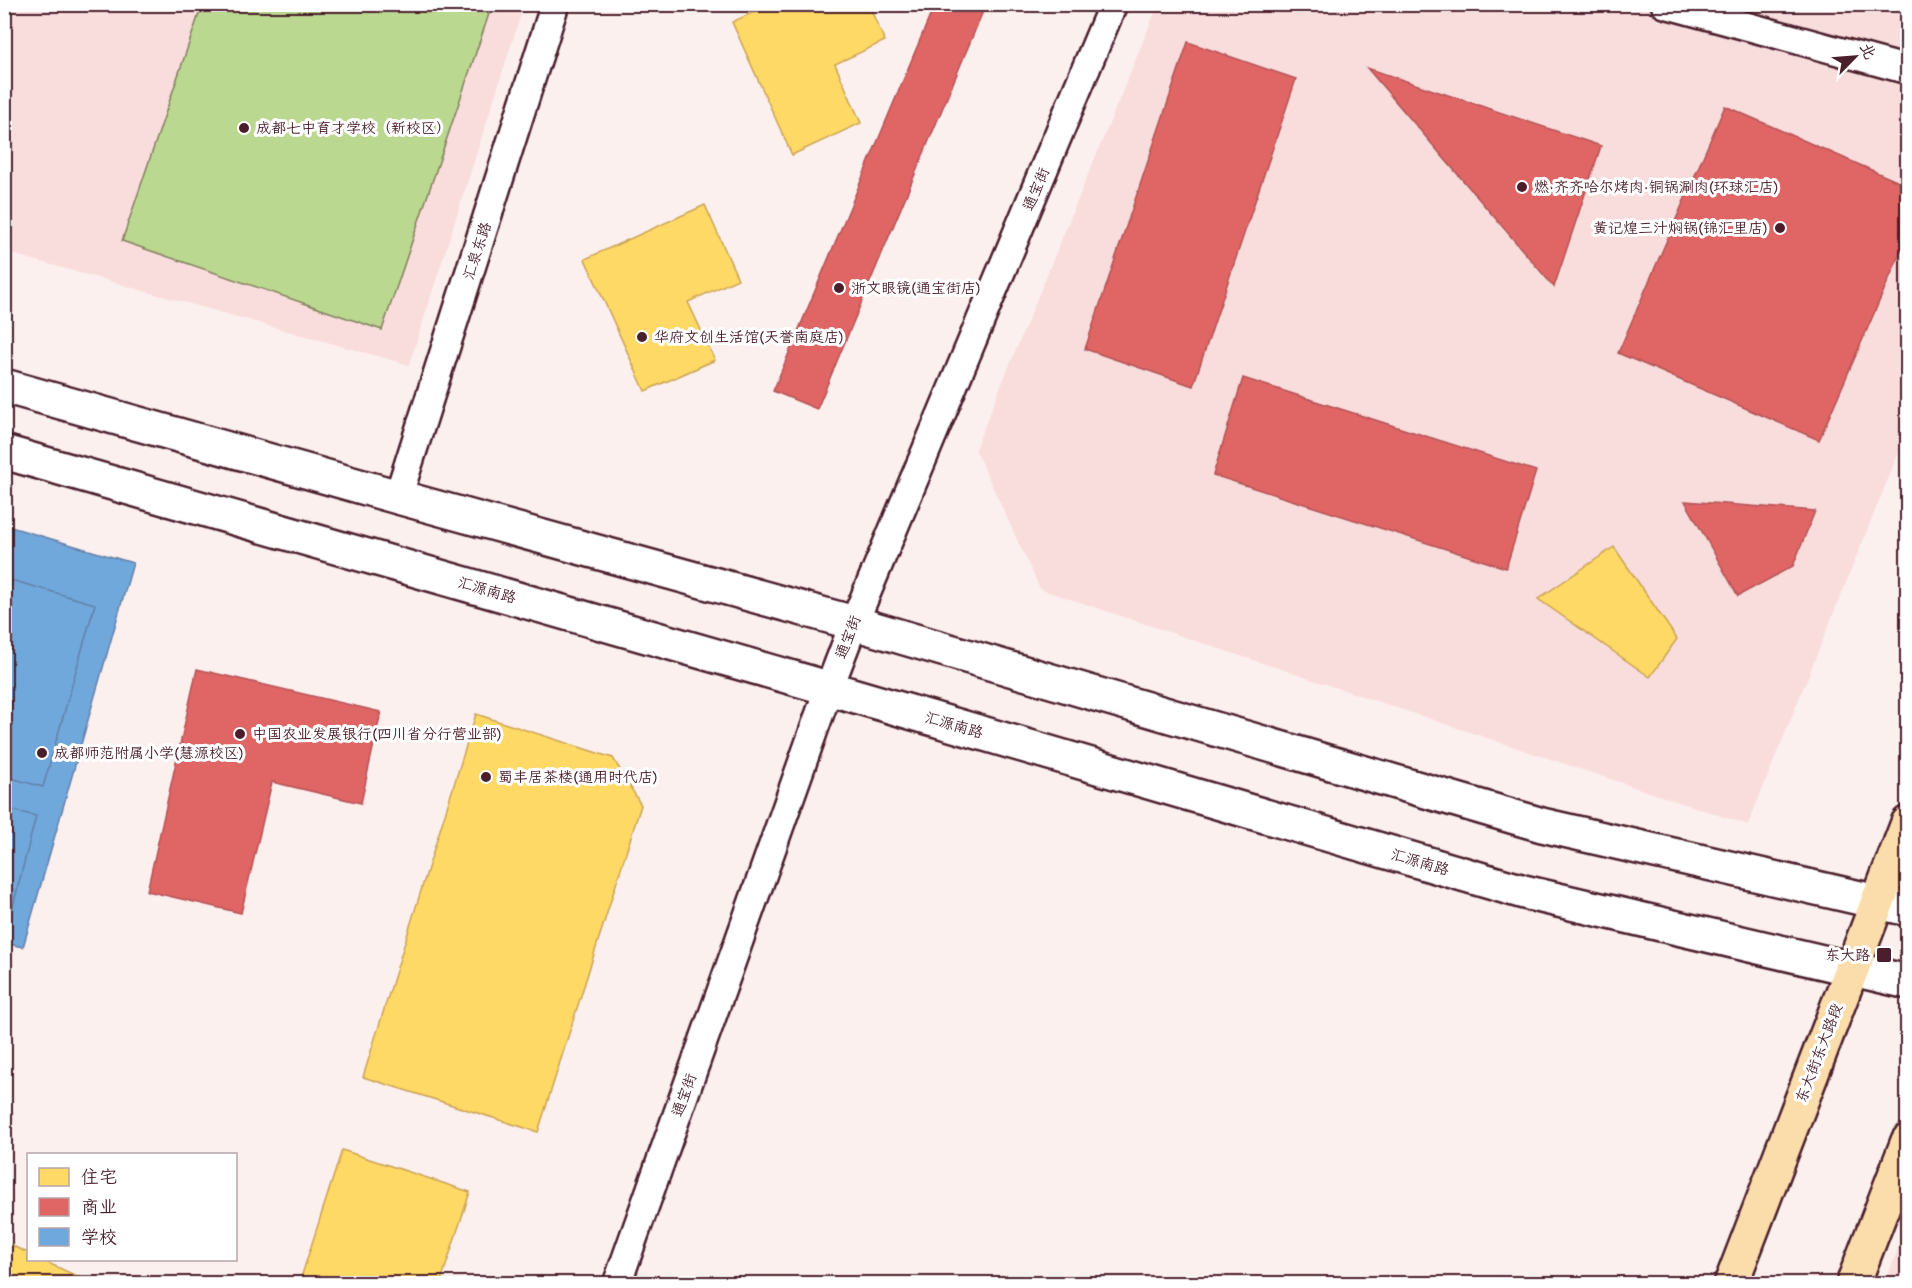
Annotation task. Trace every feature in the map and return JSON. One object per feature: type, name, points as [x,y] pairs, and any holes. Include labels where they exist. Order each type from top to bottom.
[{"type":"main road","name":"东大街东大路段","points":[[1731,1284],[1852,968],[1892,906],[1908,823]]},
{"type":"main road","points":[[1852,1284],[1908,1142]]},
{"type":"street","name":"汇泉东路","points":[[398,497],[555,4]]},
{"type":"street","name":"通宝街","points":[[617,1284],[854,623],[1113,4]]},
{"type":"street","points":[[1665,4],[1908,70]]},
{"type":"street","points":[[4,386],[854,623],[1542,825],[1892,906]]},
{"type":"street","name":"汇源南路","points":[[4,452],[1524,892],[1908,982]]},
{"type":"shaded area","name":"成都七中育才学校（新校区）","points":[[4,5],[524,5],[409,365],[5,252]]},
{"type":"shaded area","points":[[1158,5],[1907,5],[1907,432],[1748,825],[1040,589],[975,449]]},
{"type":"shaded area","points":[[1907,1224],[1907,1283],[1885,1283]]},
{"type":"green space","points":[[202,5],[492,5],[382,330],[122,241]]},
{"type":"building: 住宅","points":[[771,4],[868,4],[885,41],[835,64],[861,123],[792,155],[732,22]]},
{"type":"building: 住宅","points":[[705,205],[738,279],[688,302],[715,360],[645,391],[585,259]]},
{"type":"building: 住宅","points":[[1614,547],[1677,639],[1650,677],[1538,599]]},
{"type":"building: 住宅","points":[[476,714],[613,758],[641,805],[538,1132],[363,1077]]},
{"type":"building: 住宅","points":[[342,1150],[470,1192],[440,1284],[299,1284]]},
{"type":"building: 住宅","points":[[4,1242],[27,1253],[27,1261],[44,1261],[94,1284],[4,1284]]},
{"type":"building: 商业","points":[[935,4],[986,4],[817,409],[773,391]]},
{"type":"building: 商业","points":[[1188,42],[1296,79],[1193,386],[1085,349]]},
{"type":"building: 商业","points":[[1367,68],[1601,146],[1554,287]]},
{"type":"building: 商业","points":[[1725,106],[1908,186],[1908,235],[1819,440],[1618,353]]},
{"type":"building: 商业","points":[[1243,378],[1536,471],[1506,568],[1213,475]]},
{"type":"building: 商业","points":[[1685,501],[1815,511],[1793,566],[1738,596]]},
{"type":"building: 商业","points":[[197,669],[381,712],[361,803],[272,782],[241,913],[147,891]]},
{"type":"building: 学校","name":"成都师范附属小学(慧源校区)","points":[[4,525],[133,563],[23,947],[4,943]]},
{"type":"building: 学校","points":[[4,578],[95,604],[43,787],[4,776]]},
{"type":"building: 学校","points":[[4,808],[36,816],[13,906],[4,904]]},
{"type":"place","name":"成都七中育才学校（新校区）","points":[[244,128]]},
{"type":"place","name":"燃·齐齐哈尔烤肉·铜锅涮肉(环球汇店)","points":[[1522,187]]},
{"type":"place","name":"黄记煌三汁焖锅(锦汇里店)","points":[[1780,228]]},
{"type":"place","name":"浙文眼镜(通宝街店)","points":[[839,288]]},
{"type":"place","name":"华府文创生活馆(天誉南庭店)","points":[[642,337]]},
{"type":"place","name":"中国农业发展银行(四川省分行营业部)","points":[[240,734]]},
{"type":"place","name":"成都师范附属小学(慧源校区)","points":[[42,753]]},
{"type":"place","name":"蜀丰居茶楼(通用时代店)","points":[[486,777]]},
{"type":"place","name":"东大路","points":[[1884,955]]}]
